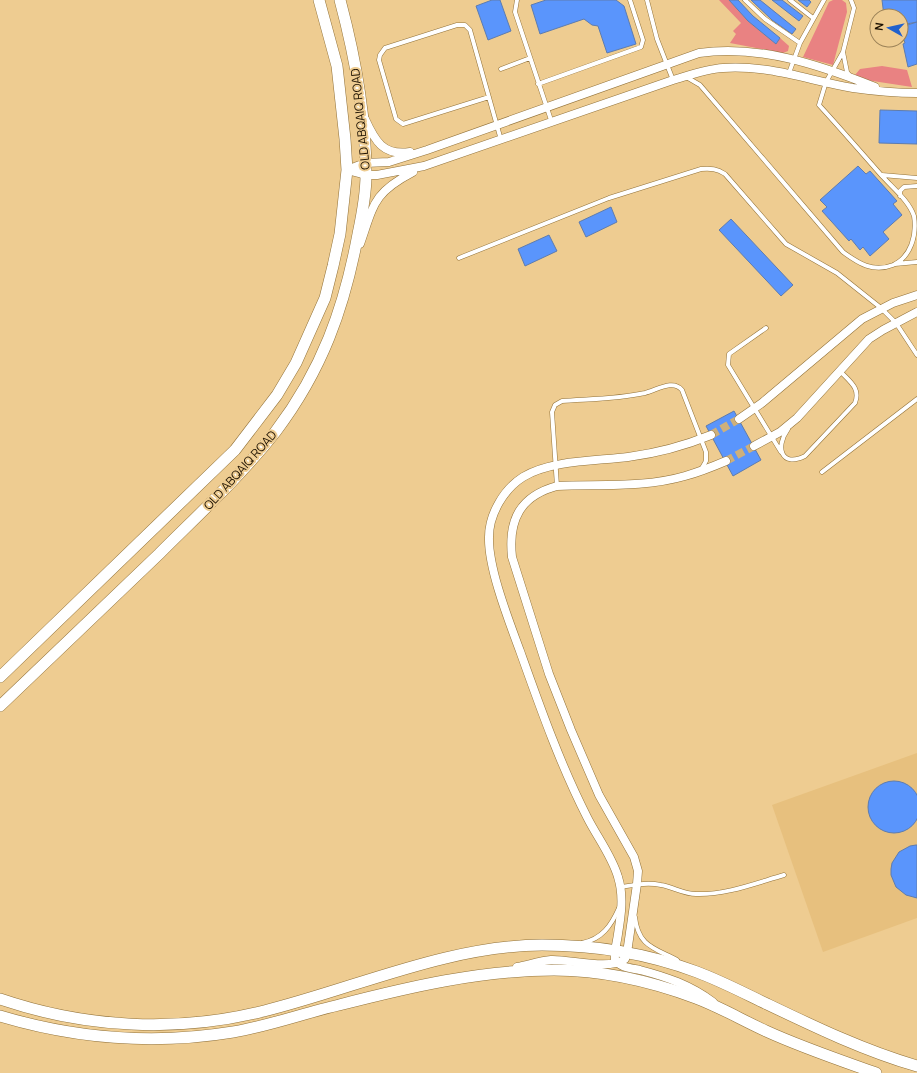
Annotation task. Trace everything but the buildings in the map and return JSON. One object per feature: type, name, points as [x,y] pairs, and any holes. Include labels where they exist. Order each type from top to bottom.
[{"type":"main road","name":"OLD ABQAIQ ROAD","points":[[0,677],[235,450],[277,396],[296,364],[325,298],[340,234],[346,170],[345,139],[337,66],[319,0]]},
{"type":"main road","name":"OLD ABQAIQ ROAD","points":[[0,706],[228,487],[276,431],[303,390],[322,357],[340,312],[352,270],[364,201],[366,175],[362,112],[350,38],[340,0]]},
{"type":"main road","points":[[0,999],[46,1013],[96,1022],[154,1025],[202,1022],[265,1011],[451,957],[502,948],[542,945],[616,951],[696,971],[877,1052],[917,1066]]},
{"type":"main road","points":[[0,1016],[54,1030],[89,1036],[142,1039],[195,1037],[234,1032],[382,994],[481,975],[556,970],[615,975],[670,989],[697,998],[767,1031],[876,1073]]},
{"type":"street","points":[[346,170],[365,163],[389,162],[427,150],[699,53],[745,51],[794,61],[832,71],[883,91]]},
{"type":"street","points":[[346,170],[366,175],[391,174],[424,166],[552,124],[682,77],[723,68],[743,68],[789,73],[854,88],[917,93]]},
{"type":"street","points":[[362,112],[373,137],[382,147],[398,153],[427,150]]},
{"type":"street","points":[[352,270],[378,197],[393,182],[424,166]]},
{"type":"street","points":[[739,419],[755,408],[862,319],[881,308],[917,295]]},
{"type":"street","points":[[754,446],[772,436],[797,418],[869,340],[917,312]]},
{"type":"street","points":[[711,435],[674,449],[652,454],[556,466],[524,476],[508,490],[497,507],[491,521],[489,547],[509,619],[551,735],[576,795],[611,859],[620,887],[622,900],[615,959],[618,963],[689,986],[724,1010]]},
{"type":"street","points":[[481,975],[550,960],[609,964],[618,963],[625,959],[638,884],[638,871],[634,857],[599,795],[570,730],[549,674],[512,557],[511,530],[515,518],[522,506],[533,496],[546,489],[557,486],[637,484],[684,476],[726,462]]},
{"type":"lane","points":[[517,0],[515,12],[552,124]]},
{"type":"lane","points":[[538,84],[641,47],[643,40],[630,0]]},
{"type":"lane","points":[[647,0],[657,39],[673,80]]},
{"type":"lane","points":[[745,0],[765,20],[800,43]]},
{"type":"lane","points":[[790,0],[813,18]]},
{"type":"lane","points":[[789,73],[800,43],[824,0]]},
{"type":"lane","points":[[851,0],[854,8],[843,52],[826,82],[819,105],[911,210],[916,228],[914,243],[907,254],[894,264]]},
{"type":"lane","points":[[489,97],[403,124],[396,119],[379,60],[380,55],[385,48],[457,25],[465,25],[470,30],[497,125],[501,140]]},
{"type":"lane","points":[[843,52],[846,72],[851,78]]},
{"type":"lane","points":[[501,69],[530,58]]},
{"type":"lane","points":[[682,77],[690,78],[700,85],[843,252],[860,264],[869,267],[886,267],[894,264],[917,262]]},
{"type":"lane","points":[[459,258],[609,198],[701,169],[711,168],[725,174],[786,244],[837,273],[881,308],[896,323],[917,355]]},
{"type":"lane","points":[[881,175],[917,178]]},
{"type":"lane","points":[[900,196],[902,188],[917,186]]},
{"type":"lane","points":[[911,210],[917,213]]},
{"type":"lane","points":[[766,328],[729,354],[727,361],[728,365],[784,456],[794,460],[805,456],[855,403],[857,398],[856,389],[840,371]]},
{"type":"lane","points":[[557,486],[552,412],[555,405],[562,401],[628,396],[674,385],[682,390],[706,452],[706,461],[699,471]]},
{"type":"lane","points":[[822,472],[917,399]]},
{"type":"lane","points":[[784,456],[781,442],[784,435],[797,418]]},
{"type":"lane","points":[[620,887],[638,884],[659,884],[683,892],[707,894],[720,893],[784,875]]},
{"type":"lane","points":[[542,945],[576,944],[591,941],[604,933],[613,920],[622,900]]},
{"type":"lane","points":[[634,910],[636,928],[639,937],[646,943],[696,971]]},
{"type":"shaded area","points":[[719,0],[729,0],[748,21],[776,44],[780,38],[789,46],[788,51],[783,53],[730,43],[736,34],[733,31],[741,23]]},
{"type":"shaded area","points":[[833,0],[842,0],[846,3],[847,12],[833,65],[803,57],[829,2]]},
{"type":"shaded area","points":[[882,66],[907,70],[912,87],[866,80],[855,75],[860,69]]},
{"type":"shaded area","points":[[917,753],[917,918],[823,952],[772,805]]},
{"type":"tunnel","points":[[711,435],[739,419]]},
{"type":"tunnel","points":[[726,461],[754,446]]}]
